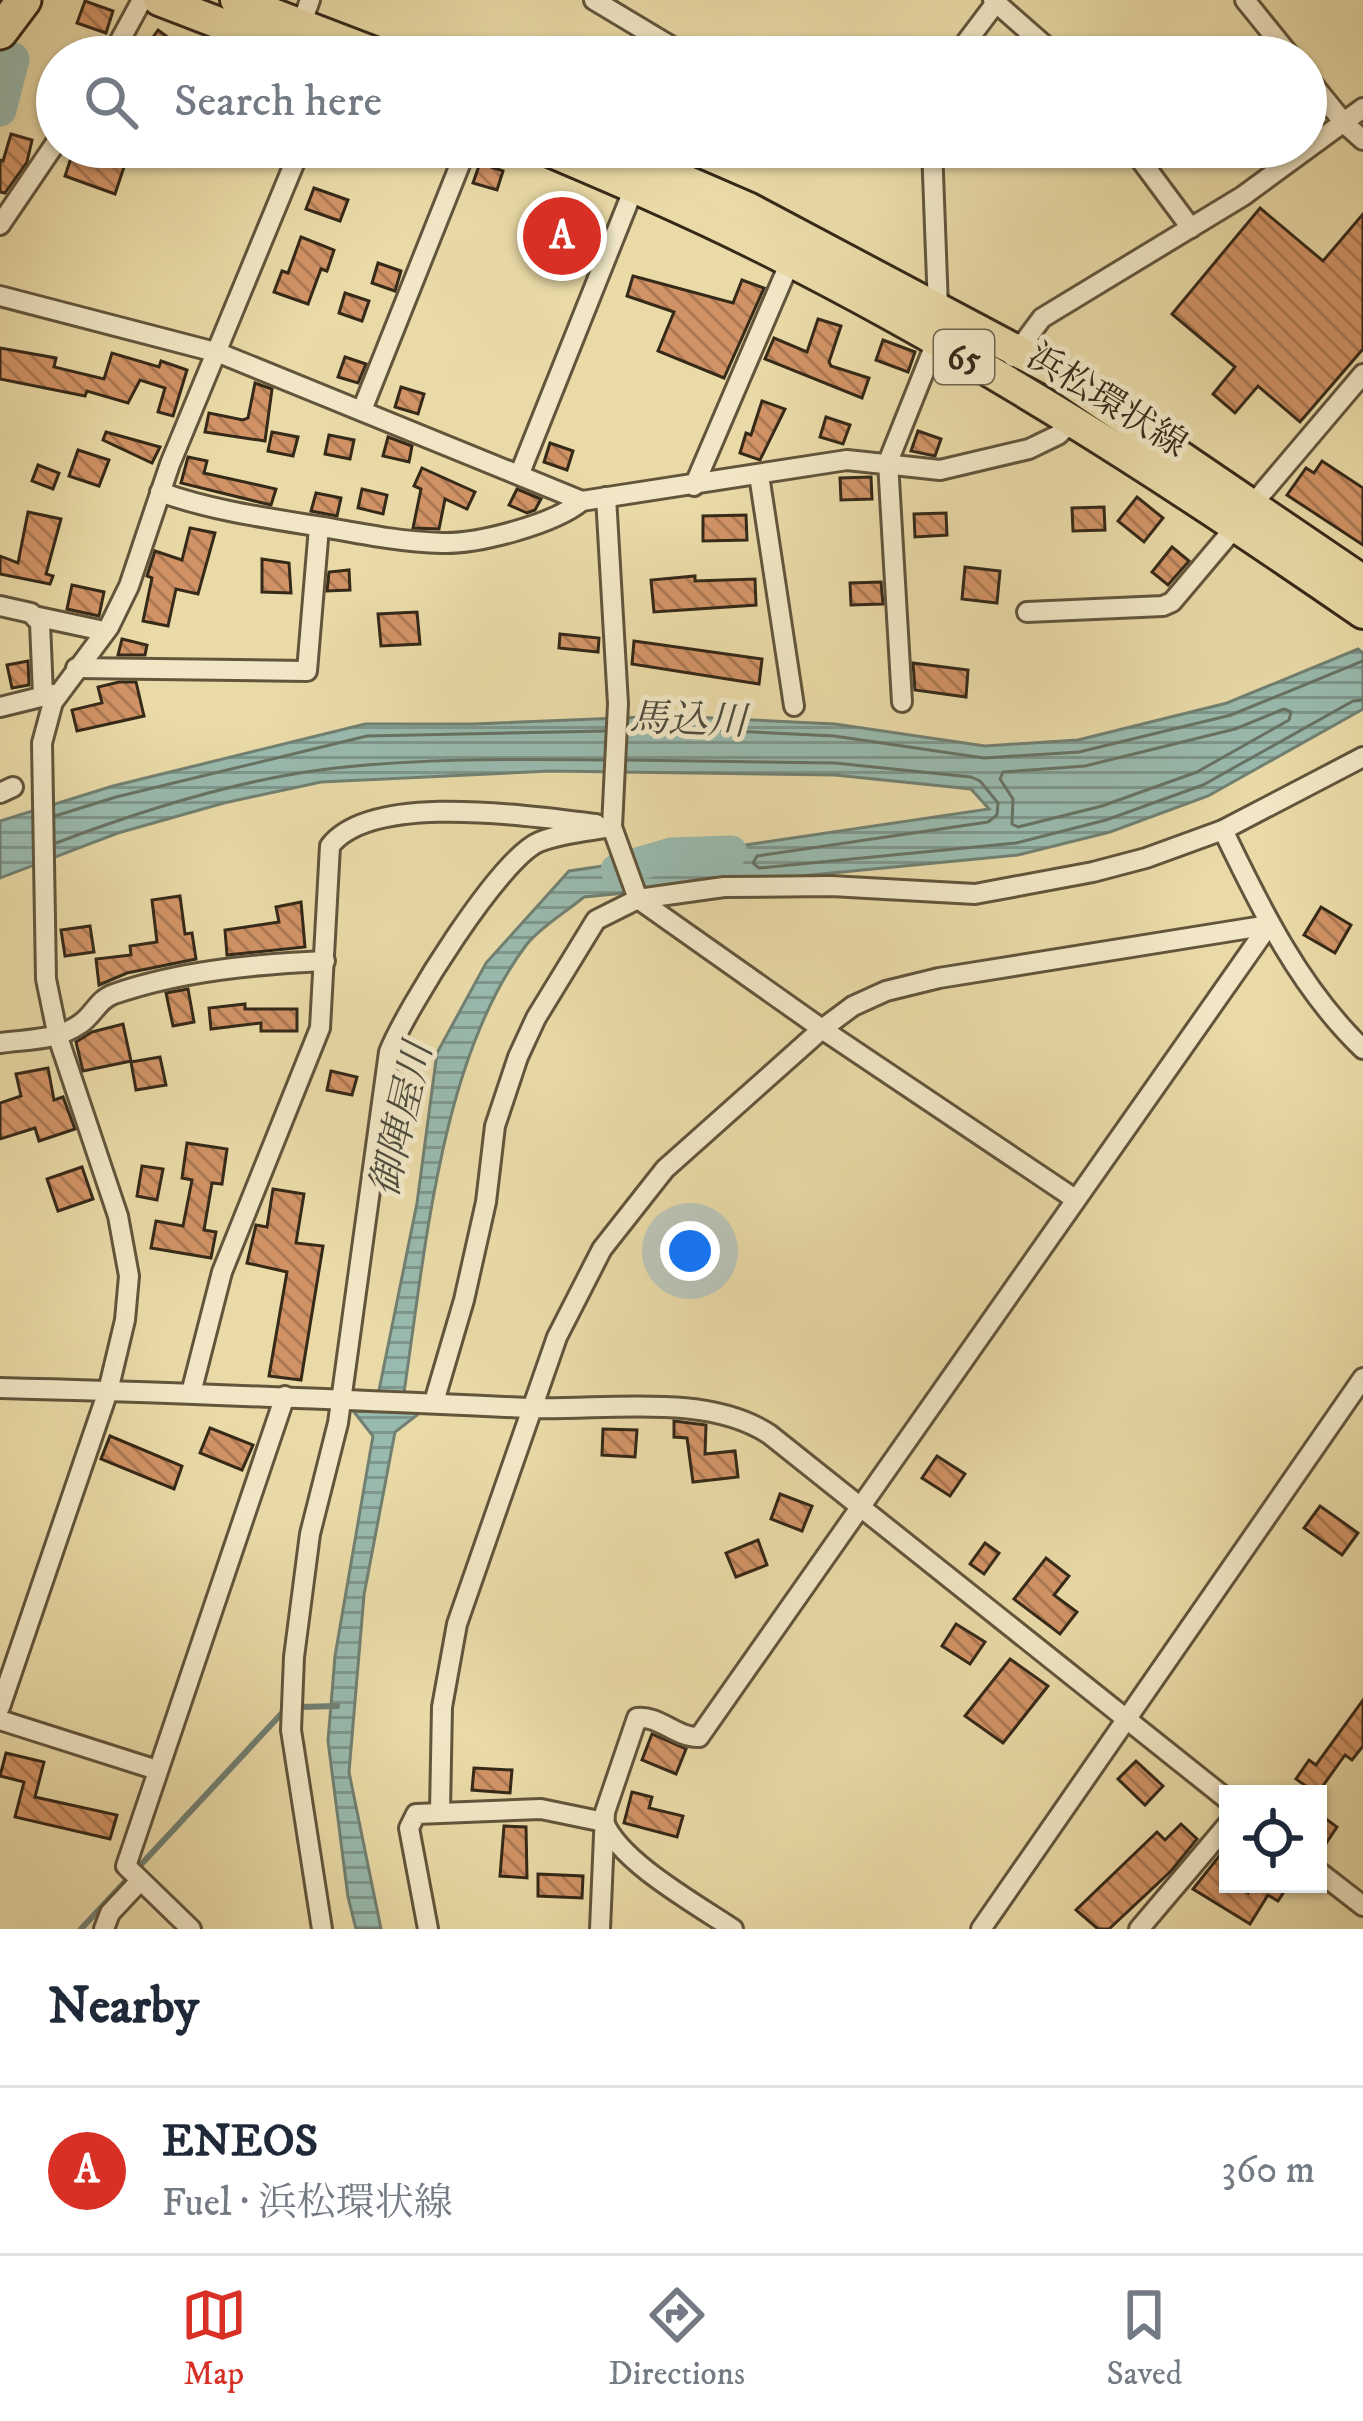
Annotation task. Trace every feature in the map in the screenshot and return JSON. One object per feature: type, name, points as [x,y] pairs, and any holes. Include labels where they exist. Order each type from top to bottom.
[{"type":"highway","points":[[0,32],[23,0]]},
{"type":"main road","points":[[159,0],[253,36]]},
{"type":"main road","points":[[236,0],[305,12],[348,36]]},
{"type":"main road","name":"浜松環状線","points":[[649,168],[790,262],[1363,580]]},
{"type":"main road","name":"浜松環状線","points":[[651,168],[748,208],[1053,370],[1363,612]]},
{"type":"street","points":[[122,36],[142,0]]},
{"type":"street","points":[[594,0],[654,36]]},
{"type":"street","points":[[1245,0],[1274,36]]},
{"type":"street","points":[[971,36],[996,1],[1035,36]]},
{"type":"street","points":[[1327,102],[1363,140]]},
{"type":"street","points":[[1327,137],[1363,107]]},
{"type":"street","points":[[0,225],[39,168]]},
{"type":"street","points":[[0,706],[50,694],[104,631],[129,586],[160,493],[293,168]]},
{"type":"street","points":[[362,410],[459,168]]},
{"type":"street","points":[[520,473],[645,168]]},
{"type":"street","points":[[933,168],[938,307]]},
{"type":"street","points":[[1147,168],[1191,228]]},
{"type":"street","points":[[1001,378],[1042,318],[1283,168]]},
{"type":"street","points":[[694,486],[790,262]]},
{"type":"street","points":[[0,296],[219,353],[583,501]]},
{"type":"street","points":[[902,702],[888,462],[937,342]]},
{"type":"street","points":[[1027,612],[1172,602],[1363,374]]},
{"type":"street","points":[[160,493],[221,510],[451,543],[523,527],[606,496],[847,460],[940,470],[984,462],[1029,449],[1073,422]]},
{"type":"street","points":[[760,475],[794,706]]},
{"type":"street","points":[[606,496],[618,704],[613,819],[638,899],[821,1029],[1075,1199]]},
{"type":"street","points":[[76,668],[308,671],[319,526]]},
{"type":"street","points":[[0,606],[104,631]]},
{"type":"street","points":[[0,1707],[108,1390],[125,1320],[129,1276],[118,1216],[58,1036],[46,979],[42,743],[50,694],[40,623],[34,616]]},
{"type":"street","points":[[429,1402],[469,1281],[486,1202],[495,1126],[518,1057],[536,1018],[596,920],[638,899],[754,886],[975,894],[1093,872],[1223,830],[1363,758]]},
{"type":"street","points":[[191,1393],[222,1272],[320,1028],[330,846],[340,833],[361,824],[442,812],[613,819]]},
{"type":"street","points":[[322,1929],[291,1730],[293,1671],[310,1534],[346,1397],[389,1052],[454,937],[535,844],[613,819]]},
{"type":"street","points":[[1223,830],[1269,925],[1363,1049]]},
{"type":"street","points":[[440,1811],[442,1707],[458,1624],[532,1408],[575,1297],[627,1214],[665,1169],[821,1029],[870,998],[939,978],[1269,925]]},
{"type":"street","points":[[600,1929],[604,1822],[637,1718],[645,1716],[681,1735],[700,1737],[1269,925]]},
{"type":"street","points":[[0,1043],[58,1036],[85,1022],[109,995],[228,970],[325,961]]},
{"type":"street","points":[[981,1929],[1363,1378]]},
{"type":"street","points":[[0,1388],[346,1397],[731,1415],[769,1434],[1219,1793]]},
{"type":"street","points":[[191,1929],[126,1866],[285,1396]]},
{"type":"street","points":[[0,1720],[157,1770]]},
{"type":"street","points":[[428,1929],[409,1828],[416,1814],[541,1809],[604,1822]]},
{"type":"street","points":[[604,1822],[632,1856],[733,1929]]},
{"type":"street","points":[[1139,1929],[1219,1835]]},
{"type":"street","points":[[1327,1878],[1363,1906]]},
{"type":"street","points":[[104,1929],[110,1913],[140,1881]]},
{"type":"water","name":"馬込川","points":[[1358,649],[1363,653],[1363,709],[1208,796],[1110,832],[1018,855],[584,897],[527,944],[497,992],[473,1047],[454,1106],[427,1232],[401,1412],[421,1412],[395,1432],[364,1595],[349,1772],[381,1929],[356,1929],[328,1741],[335,1656],[373,1436],[354,1412],[375,1410],[417,1203],[437,1053],[486,963],[569,871],[989,809],[971,789],[835,775],[550,771],[321,782],[118,833],[0,878],[0,821],[113,786],[365,724],[670,716],[835,724],[985,746],[1078,740],[1227,703]]},
{"type":"building","points":[[85,1],[113,11],[106,33],[77,23]]},
{"type":"building","points":[[11,134],[32,140],[27,162],[5,193],[0,192],[0,160]]},
{"type":"building","points":[[68,168],[124,168],[115,194],[65,176]]},
{"type":"building","points":[[478,168],[503,171],[497,190],[473,183]]},
{"type":"building","points":[[314,188],[348,200],[340,221],[306,209]]},
{"type":"building","points":[[1260,208],[1323,261],[1363,214],[1363,349],[1300,422],[1258,386],[1235,413],[1213,394],[1235,367],[1172,314]]},
{"type":"building","points":[[543,216],[589,235],[581,256],[535,237]]},
{"type":"building","points":[[301,237],[334,250],[308,304],[274,292],[282,271],[288,273]]},
{"type":"building","points":[[378,263],[401,271],[395,291],[372,283]]},
{"type":"building","points":[[633,276],[733,303],[742,280],[764,288],[724,378],[658,351],[674,312],[627,296]]},
{"type":"building","points":[[345,293],[369,301],[362,321],[339,313]]},
{"type":"building","points":[[818,319],[841,326],[829,362],[869,378],[862,398],[765,359],[774,338],[807,352]]},
{"type":"building","points":[[883,340],[915,352],[908,372],[876,360]]},
{"type":"building","points":[[0,348],[56,358],[54,367],[104,379],[112,353],[187,370],[173,416],[158,412],[165,388],[140,380],[128,403],[87,391],[85,396],[0,379]]},
{"type":"building","points":[[345,357],[366,364],[358,383],[338,377]]},
{"type":"building","points":[[255,383],[272,389],[265,441],[205,432],[209,413],[248,418]]},
{"type":"building","points":[[401,387],[424,394],[418,414],[395,407]]},
{"type":"building","points":[[762,401],[785,409],[760,460],[740,453]]},
{"type":"building","points":[[826,417],[850,425],[843,444],[820,437]]},
{"type":"building","points":[[918,431],[941,439],[935,456],[911,451]]},
{"type":"building","points":[[106,432],[160,447],[152,463],[103,440]]},
{"type":"building","points":[[272,432],[298,437],[293,456],[268,451]]},
{"type":"building","points":[[329,435],[354,440],[350,459],[325,454]]},
{"type":"building","points":[[388,437],[412,446],[409,462],[383,456]]},
{"type":"building","points":[[550,443],[573,451],[567,470],[544,462]]},
{"type":"building","points":[[78,450],[109,460],[99,486],[69,476]]},
{"type":"building","points":[[188,457],[207,461],[204,473],[276,489],[271,505],[181,483]]},
{"type":"building","points":[[1322,461],[1363,488],[1363,545],[1287,495],[1306,468],[1314,473]]},
{"type":"building","points":[[38,465],[59,473],[53,489],[32,481]]},
{"type":"building","points":[[422,468],[475,492],[467,509],[445,499],[439,529],[413,528],[421,489],[414,486]]},
{"type":"building","points":[[871,477],[872,499],[841,500],[840,478]]},
{"type":"building","points":[[362,489],[387,495],[383,514],[358,508]]},
{"type":"building","points":[[517,489],[541,499],[535,510],[527,513],[509,505]]},
{"type":"building","points":[[316,493],[341,498],[337,516],[311,511]]},
{"type":"building","points":[[1137,497],[1163,518],[1144,542],[1118,521]]},
{"type":"building","points":[[1104,507],[1105,530],[1073,531],[1072,508]]},
{"type":"building","points":[[28,512],[61,519],[46,574],[53,576],[50,584],[0,574],[0,556],[18,563]]},
{"type":"building","points":[[946,513],[947,535],[915,537],[914,514]]},
{"type":"building","points":[[746,515],[747,540],[703,541],[703,516]]},
{"type":"building","points":[[190,528],[215,533],[198,594],[176,589],[168,626],[143,621],[152,578],[147,576],[155,551],[182,560]]},
{"type":"building","points":[[1172,547],[1189,561],[1168,585],[1152,572]]},
{"type":"building","points":[[262,559],[289,563],[291,593],[262,592]]},
{"type":"building","points":[[965,567],[1000,571],[997,603],[962,599]]},
{"type":"building","points":[[349,570],[350,590],[327,591],[329,572]]},
{"type":"building","points":[[695,576],[695,581],[755,579],[756,605],[654,612],[651,580]]},
{"type":"building","points":[[881,582],[883,604],[851,605],[850,583]]},
{"type":"building","points":[[72,585],[104,592],[99,616],[67,609]]},
{"type":"building","points":[[417,612],[420,644],[381,646],[378,614]]},
{"type":"building","points":[[560,634],[599,638],[598,652],[559,648]]},
{"type":"building","points":[[122,639],[147,645],[145,655],[118,655]]},
{"type":"building","points":[[634,641],[762,659],[759,684],[632,664]]},
{"type":"building","points":[[28,661],[29,685],[12,688],[7,665]]},
{"type":"building","points":[[913,663],[968,670],[966,697],[915,690]]},
{"type":"building","points":[[136,682],[144,716],[77,731],[72,710],[102,703],[98,687]]},
{"type":"building","points":[[180,896],[185,934],[192,933],[196,959],[127,973],[99,985],[96,959],[131,955],[130,946],[157,942],[152,900]]},
{"type":"building","points":[[301,902],[305,947],[227,955],[225,930],[279,922],[276,907]]},
{"type":"building","points":[[1321,907],[1351,925],[1335,953],[1304,935]]},
{"type":"building","points":[[90,926],[94,952],[65,956],[61,930]]},
{"type":"building","points":[[188,989],[194,1022],[173,1026],[166,993]]},
{"type":"building","points":[[245,1004],[245,1009],[297,1009],[297,1031],[261,1031],[261,1023],[211,1029],[209,1008]]},
{"type":"building","points":[[123,1024],[131,1061],[83,1071],[76,1042],[92,1032]]},
{"type":"building","points":[[160,1057],[166,1085],[136,1090],[131,1062]]},
{"type":"building","points":[[48,1068],[54,1100],[63,1097],[75,1129],[39,1141],[35,1128],[0,1139],[0,1103],[21,1096],[16,1074]]},
{"type":"building","points":[[331,1071],[357,1077],[352,1095],[327,1090]]},
{"type":"building","points":[[187,1143],[227,1149],[222,1184],[212,1183],[204,1230],[216,1232],[211,1258],[151,1248],[156,1221],[183,1226],[192,1180],[182,1178]]},
{"type":"building","points":[[142,1166],[163,1169],[157,1200],[137,1196]]},
{"type":"building","points":[[82,1167],[93,1199],[58,1211],[47,1179]]},
{"type":"building","points":[[273,1189],[304,1194],[296,1243],[323,1246],[301,1380],[269,1376],[287,1272],[247,1263],[256,1225],[267,1227]]},
{"type":"building","points":[[674,1421],[706,1425],[705,1454],[735,1451],[738,1477],[693,1482],[687,1438],[674,1437]]},
{"type":"building","points":[[210,1428],[253,1445],[242,1470],[200,1453]]},
{"type":"building","points":[[603,1429],[637,1430],[635,1457],[602,1455]]},
{"type":"building","points":[[110,1436],[182,1466],[174,1489],[101,1459]]},
{"type":"building","points":[[937,1456],[965,1474],[950,1496],[922,1478]]},
{"type":"building","points":[[780,1494],[812,1506],[802,1531],[771,1519]]},
{"type":"building","points":[[1320,1506],[1358,1533],[1342,1555],[1304,1528]]},
{"type":"building","points":[[758,1540],[767,1565],[736,1577],[726,1553]]},
{"type":"building","points":[[985,1543],[999,1553],[984,1574],[970,1564]]},
{"type":"building","points":[[1046,1558],[1069,1576],[1054,1595],[1077,1612],[1060,1634],[1014,1599]]},
{"type":"building","points":[[956,1624],[985,1642],[970,1664],[942,1646]]},
{"type":"building","points":[[1010,1659],[1048,1686],[1003,1743],[965,1716]]},
{"type":"building","points":[[1363,1700],[1363,1746],[1352,1760],[1345,1755],[1323,1785],[1304,1785],[1296,1779],[1309,1760],[1316,1765]]},
{"type":"building","points":[[652,1734],[686,1749],[676,1774],[642,1760]]},
{"type":"building","points":[[6,1753],[44,1762],[35,1797],[117,1815],[110,1839],[15,1817],[24,1782],[0,1776]]},
{"type":"building","points":[[1136,1761],[1163,1786],[1145,1805],[1118,1779]]},
{"type":"building","points":[[474,1768],[512,1770],[510,1793],[472,1790]]},
{"type":"building","points":[[632,1792],[652,1797],[649,1808],[683,1816],[677,1837],[624,1823]]},
{"type":"building","points":[[1327,1820],[1337,1827],[1327,1842]]},
{"type":"building","points":[[1181,1824],[1197,1839],[1171,1871],[1109,1929],[1098,1929],[1076,1910],[1157,1832],[1165,1840]]},
{"type":"building","points":[[504,1826],[526,1827],[527,1878],[500,1876]]},
{"type":"building","points":[[1219,1856],[1219,1893],[1283,1893],[1278,1901],[1268,1895],[1250,1924],[1193,1889]]},
{"type":"building","points":[[538,1874],[583,1876],[582,1898],[538,1896]]},
{"type":"waterway","points":[[0,110],[13,59]]},
{"type":"waterway","name":"御陣屋川","points":[[617,870],[671,854],[731,852]]},
{"type":"waterway","points":[[300,1707],[337,1706]]},
{"type":"waterway","points":[[81,1929],[283,1712]]},
{"type":"place","name":"ENEOS","points":[[562,236]]}]
